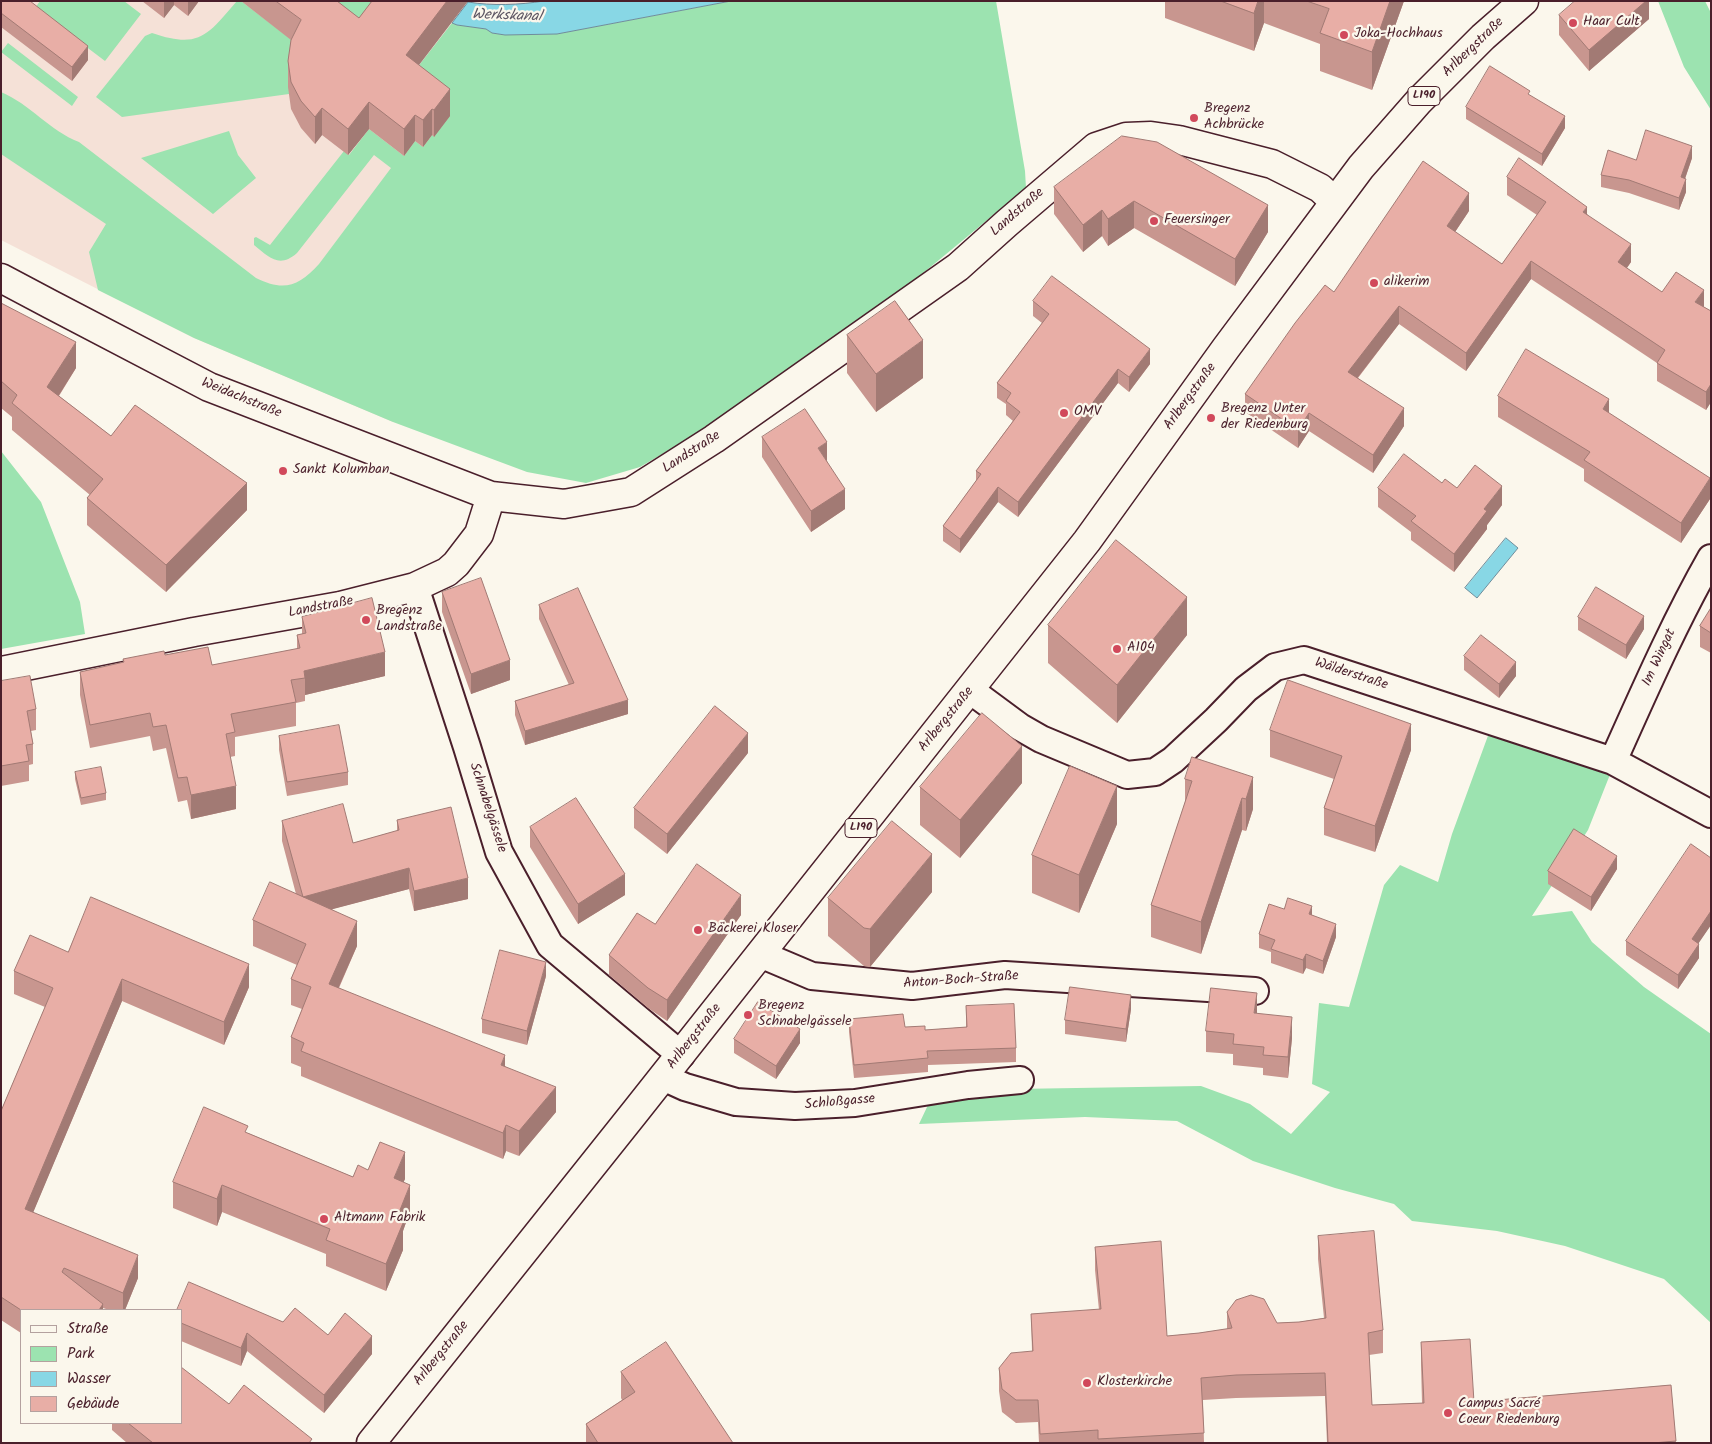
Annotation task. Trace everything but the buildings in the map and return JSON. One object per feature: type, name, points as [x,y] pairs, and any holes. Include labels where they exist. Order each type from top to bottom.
[{"type":"street","name":"Arlbergstraße","points":[[371,1443],[1087,541],[1360,167],[1402,119],[1483,37],[1524,1]]},
{"type":"street","name":"Landstraße","points":[[1,671],[184,634],[340,606],[415,588],[447,572],[456,564],[479,534],[491,496],[564,504],[632,492],[714,439],[958,267],[1096,146],[1126,137],[1151,136],[1179,140],[1272,164],[1320,188],[1334,201]]},
{"type":"street","name":"Weidachstraße","points":[[1,278],[209,387],[491,496]]},
{"type":"street","name":"Im Wingat","points":[[1613,761],[1660,656],[1711,558]]},
{"type":"street","name":"Schnabelgässele","points":[[415,588],[499,852],[550,945],[680,1055]]},
{"type":"street","name":"Wälderstraße","points":[[970,690],[1020,727],[1041,739],[1127,775],[1155,772],[1173,760],[1195,740],[1246,688],[1275,667],[1304,660],[1613,761],[1711,814]]},
{"type":"street","name":"Anton-Boch-Straße","points":[[760,954],[812,976],[912,986],[1005,975],[1256,991]]},
{"type":"street","name":"Schloßgasse","points":[[663,1077],[685,1087],[736,1102],[795,1106],[855,1103],[968,1085],[1020,1080]]},
{"type":"shaded area","points":[[1,1],[600,1],[606,28],[393,422],[194,338],[1,240]]},
{"type":"green space","points":[[40,1],[124,1],[141,14],[105,61],[35,8]]},
{"type":"green space","points":[[237,1],[241,1],[301,47],[289,94],[122,117],[96,97],[145,36],[152,33],[181,40],[201,36],[218,23]]},
{"type":"green space","points":[[303,1],[392,1],[359,45]]},
{"type":"green space","points":[[731,1],[996,1],[1025,171],[1026,188],[847,336],[736,411],[640,467],[586,483],[527,472],[393,422],[194,338],[98,290],[89,252],[106,224],[1,154],[1,92],[21,103],[59,131],[79,142],[256,278],[283,286],[298,282],[319,264],[391,168],[374,155],[297,253],[291,258],[279,261],[269,257],[254,245],[254,238],[256,237],[270,245],[344,151],[349,155],[369,129],[404,156],[415,141],[423,147],[433,136],[406,82],[452,23],[486,29],[492,33],[505,35],[557,34]]},
{"type":"green space","points":[[1658,1],[1705,1],[1711,13],[1711,110],[1684,67]]},
{"type":"green space","points":[[8,43],[78,97],[72,106],[1,52]]},
{"type":"green space","points":[[229,131],[238,155],[256,178],[213,214],[141,158]]},
{"type":"green space","points":[[1,451],[41,502],[80,602],[85,634],[1,649]]},
{"type":"green space","points":[[1489,733],[1611,772],[1588,830],[1532,916],[1572,911],[1592,942],[1644,987],[1711,1034],[1711,1323],[1664,1279],[1565,1246],[1497,1231],[1412,1221],[1394,1204],[1335,1188],[1253,1161],[1177,1121],[1085,1117],[919,1124],[928,1105],[1014,1089],[1201,1086],[1250,1104],[1291,1134],[1330,1092],[1312,1084],[1319,1003],[1349,1007],[1384,885],[1400,865],[1438,882],[1452,834]]},
{"type":"water","name":"Werkskanal","points":[[544,1],[731,1],[557,34],[505,35],[492,33],[486,29],[452,23],[468,2],[506,4]]},
{"type":"water","points":[[1506,538],[1518,548],[1477,598],[1465,588]]},
{"type":"place","name":"Haar Cult","points":[[1573,23]]},
{"type":"place","name":"Joka-Hochhaus","points":[[1344,35]]},
{"type":"place","name":"Bregenz Achbrücke","points":[[1194,118]]},
{"type":"place","name":"Feuersinger","points":[[1154,221]]},
{"type":"place","name":"alikerim","points":[[1374,283]]},
{"type":"place","name":"OMV","points":[[1064,413]]},
{"type":"place","name":"Bregenz Unter der Riedenburg","points":[[1211,418]]},
{"type":"place","name":"Sankt Kolumban","points":[[283,471]]},
{"type":"place","name":"Bregenz Landstraße","points":[[366,620]]},
{"type":"place","name":"A104","points":[[1117,649]]},
{"type":"place","name":"Bäckerei Kloser","points":[[698,930]]},
{"type":"place","name":"Bregenz Schnabelgässele","points":[[748,1015]]},
{"type":"place","name":"Altmann Fabrik","points":[[324,1219]]},
{"type":"place","name":"Klosterkirche","points":[[1087,1383]]},
{"type":"place","name":"Campus Sacré Coeur Riedenburg","points":[[1448,1413]]}]
